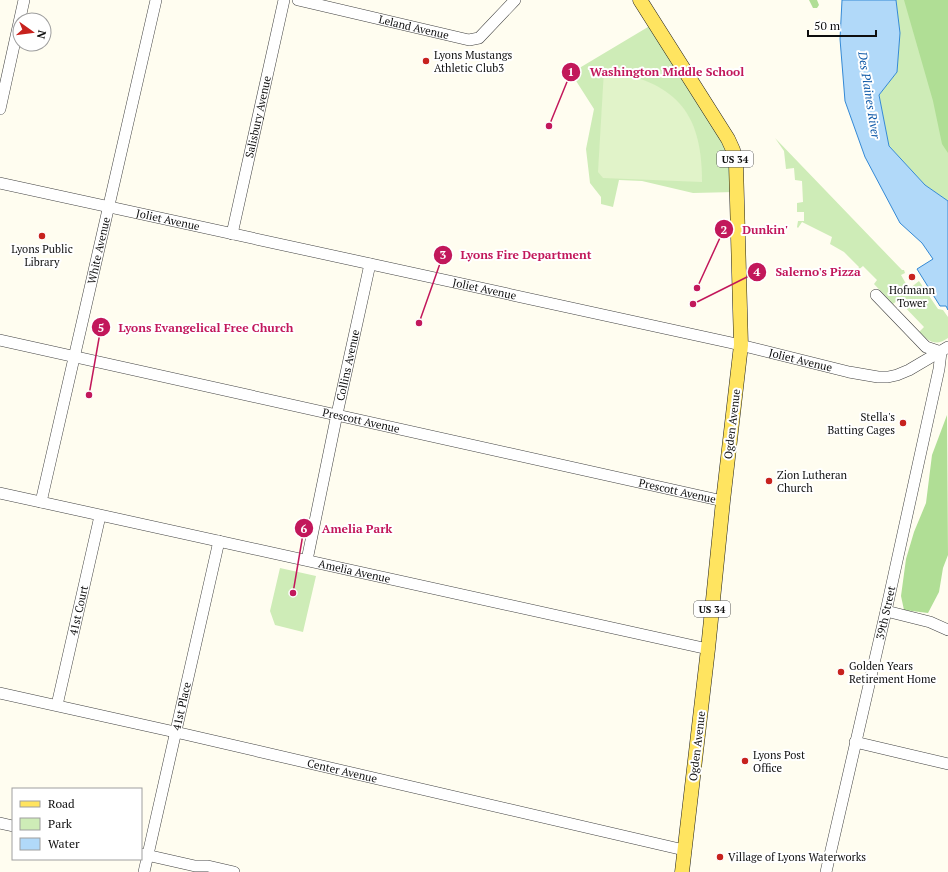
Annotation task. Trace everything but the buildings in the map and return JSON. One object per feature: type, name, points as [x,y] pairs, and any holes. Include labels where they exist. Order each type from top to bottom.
[{"type":"main road","name":"Ogden Avenue","points":[[640,0],[728,139],[733,150],[736,164],[741,345],[682,872]]},
{"type":"street","points":[[0,109],[24,0]]},
{"type":"street","name":"White Avenue","points":[[41,502],[156,0]]},
{"type":"street","name":"Salisbury Avenue","points":[[232,234],[284,0]]},
{"type":"street","name":"Leland Avenue","points":[[298,0],[469,40],[478,38],[515,0]]},
{"type":"street","name":"Joliet Avenue","points":[[0,183],[741,345],[849,372],[880,377],[897,375],[944,350]]},
{"type":"street","name":"Collins Avenue","points":[[307,560],[370,264]]},
{"type":"street","points":[[876,295],[926,347],[944,350]]},
{"type":"street","name":"Prescott Avenue","points":[[0,340],[723,501]]},
{"type":"street","name":"39th Street","points":[[826,872],[944,350]]},
{"type":"street","name":"Amelia Avenue","points":[[0,493],[708,649]]},
{"type":"street","name":"41st Court","points":[[57,705],[100,516]]},
{"type":"street","name":"41st Place","points":[[144,872],[145,854],[176,732],[219,541]]},
{"type":"street","points":[[886,611],[930,622],[948,630]]},
{"type":"street","name":"Center Avenue","points":[[0,693],[176,732],[684,850]]},
{"type":"street","points":[[855,742],[948,764]]},
{"type":"street","points":[[0,823],[12,826]]},
{"type":"street","points":[[145,854],[195,866],[208,866],[234,872]]},
{"type":"green space","points":[[809,0],[817,0],[819,5],[817,8],[813,8]]},
{"type":"green space","points":[[896,0],[948,0],[948,201],[925,185],[889,146],[879,95],[897,72],[900,33]]},
{"type":"green space","points":[[904,0],[948,0],[948,153],[942,144],[933,101]]},
{"type":"green space","points":[[653,24],[727,141],[735,192],[693,193],[642,181],[619,180],[613,207],[601,204],[601,197],[590,183],[586,149],[594,109],[571,73]]},
{"type":"green space","points":[[604,70],[628,75],[649,82],[666,91],[679,103],[689,118],[697,135],[701,157],[702,182],[603,178],[598,172]]},
{"type":"green space","points":[[775,138],[902,270],[904,270],[905,273],[901,275],[909,289],[919,281],[938,309],[943,310],[948,317],[948,338],[939,342],[932,342],[926,338],[919,332],[924,327],[898,300],[893,304],[874,284],[877,280],[863,266],[857,271],[859,267],[844,252],[830,244],[832,237],[802,222],[798,228],[797,227],[798,221],[804,221],[804,212],[797,212],[797,203],[803,202],[802,181],[795,180],[794,168],[786,169],[784,151]]},
{"type":"green space","points":[[947,415],[948,555],[943,568],[939,592],[928,613],[904,610],[901,596],[906,559],[914,532],[926,503],[932,455]]},
{"type":"green space","points":[[280,568],[316,576],[303,632],[275,625],[270,611]]},
{"type":"water","name":"Des Plaines River","points":[[842,0],[896,0],[900,33],[897,72],[879,95],[889,146],[925,185],[948,201],[948,310],[946,306],[940,306],[917,269],[933,259],[922,243],[900,223],[865,157],[845,101],[840,39]]},
{"type":"place","name":"Lyons Mustangs Athletic Club3","points":[[426,61]]},
{"type":"place","name":"Washington Middle School","points":[[549,126]]},
{"type":"place","name":"Lyons Public Library","points":[[42,236]]},
{"type":"place","name":"Hofmann Tower","points":[[912,277]]},
{"type":"place","name":"Dunkin'","points":[[697,288]]},
{"type":"place","name":"Salerno's Pizza","points":[[693,304]]},
{"type":"place","name":"Lyons Fire Department","points":[[419,323]]},
{"type":"place","name":"Lyons Evangelical Free Church","points":[[89,395]]},
{"type":"place","name":"Stella's Batting Cages","points":[[903,423]]},
{"type":"place","name":"Zion Lutheran Church","points":[[769,481]]},
{"type":"place","name":"Amelia Park","points":[[293,593]]},
{"type":"place","name":"Golden Years Retirement Home","points":[[841,672]]},
{"type":"place","name":"Lyons Post Office","points":[[745,761]]},
{"type":"place","name":"Village of Lyons Waterworks","points":[[720,857]]}]
